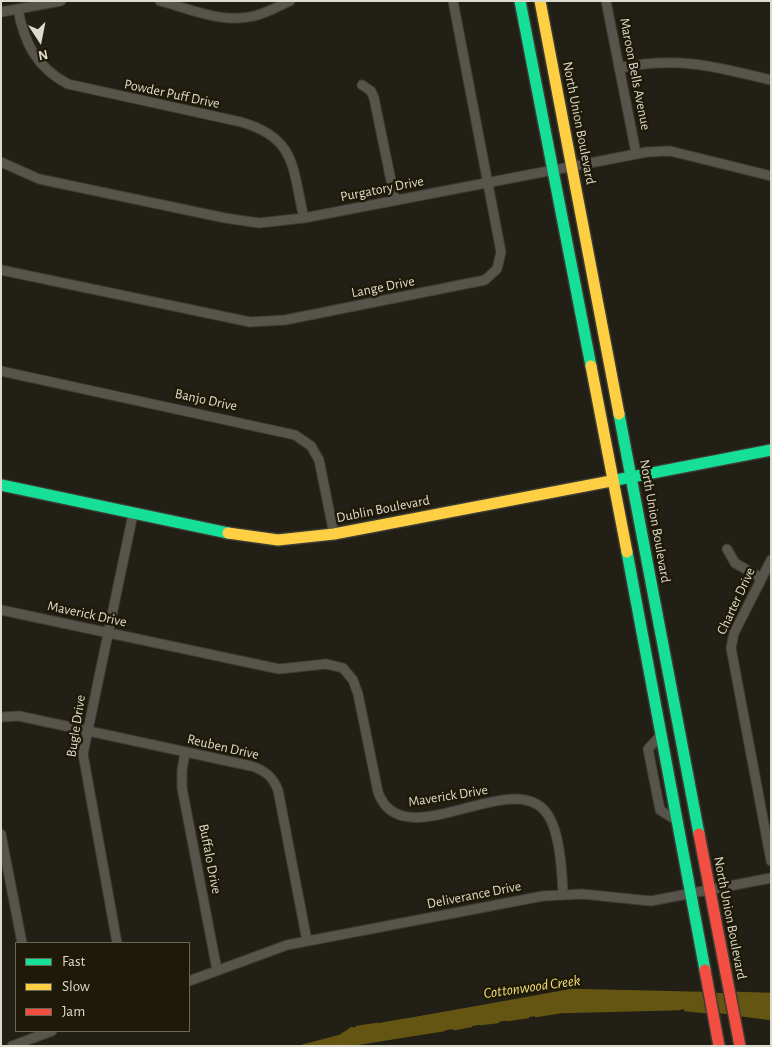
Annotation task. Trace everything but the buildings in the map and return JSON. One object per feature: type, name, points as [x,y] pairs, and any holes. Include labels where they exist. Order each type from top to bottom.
[{"type":"main road","points":[[520,1],[614,481],[719,1045]]},
{"type":"main road","name":"North Union Boulevard","points":[[540,1],[740,1046]]},
{"type":"main road","name":"Dublin Boulevard","points":[[1,485],[262,540],[292,540],[334,534],[771,450]]},
{"type":"street","points":[[1,12],[61,1]]},
{"type":"street","points":[[160,1],[220,18],[233,19],[255,16],[290,1]]},
{"type":"street","name":"Lange Drive","points":[[1,270],[231,319],[262,322],[285,320],[477,283],[492,276],[497,269],[501,252],[453,1]]},
{"type":"street","name":"Maroon Bells Avenue","points":[[606,1],[636,153]]},
{"type":"street","name":"Powder Puff Drive","points":[[18,9],[23,31],[38,62],[56,78],[68,84],[241,122],[266,130],[273,135],[289,157],[304,218]]},
{"type":"street","points":[[619,68],[658,62],[686,62],[771,80]]},
{"type":"street","points":[[362,85],[371,91],[374,98],[395,200]]},
{"type":"street","name":"Purgatory Drive","points":[[1,162],[39,179],[225,218],[259,223],[304,218],[636,153],[670,151],[771,176]]},
{"type":"street","name":"Banjo Drive","points":[[1,371],[295,435],[310,446],[319,460],[334,534]]},
{"type":"street","name":"Bugle Drive","points":[[117,942],[83,763],[87,731],[110,632],[133,514]]},
{"type":"street","points":[[728,549],[735,563],[761,578]]},
{"type":"street","name":"Charter Drive","points":[[771,560],[734,633],[731,648],[771,861]]},
{"type":"street","name":"Maverick Drive","points":[[1,610],[279,669],[346,664],[358,694],[378,792],[385,806],[397,816],[414,818],[513,799],[537,803],[544,809],[553,823],[564,894]]},
{"type":"street","name":"Reuben Drive","points":[[1,717],[19,716],[251,766],[272,778],[279,796],[306,941]]},
{"type":"street","name":"Buffalo Drive","points":[[185,752],[182,788],[217,970]]},
{"type":"street","points":[[1,834],[22,942]]},
{"type":"street","name":"Deliverance Drive","points":[[190,981],[274,949],[306,941],[543,896],[564,894],[641,901],[771,878]]},
{"type":"street","points":[[12,1046],[39,1033]]},
{"type":"shaded area","points":[[572,990],[771,994],[771,1019],[680,1009],[561,1012],[345,1046],[302,1046],[340,1036],[350,1028]]},
{"type":"waterway","name":"Cottonwood Creek","points":[[417,1018],[572,990],[701,993]]},
{"type":"waterway","name":"Cottonwood Creek","points":[[737,993],[771,994]]},
{"type":"waterway","name":"Cottonwood Creek","points":[[536,1016],[561,1012],[680,1009]]},
{"type":"waterway","name":"Cottonwood Creek","points":[[685,1010],[705,1012]]},
{"type":"waterway","name":"Cottonwood Creek","points":[[740,1015],[771,1019]]},
{"type":"waterway","name":"Cottonwood Creek","points":[[508,1020],[528,1017]]},
{"type":"waterway","name":"Cottonwood Creek","points":[[387,1023],[404,1020]]},
{"type":"waterway","name":"Cottonwood Creek","points":[[481,1024],[498,1022]]},
{"type":"waterway","name":"Cottonwood Creek","points":[[357,1027],[377,1024]]},
{"type":"waterway","name":"Cottonwood Creek","points":[[454,1029],[471,1026]]},
{"type":"waterway","name":"Cottonwood Creek","points":[[302,1046],[340,1036],[352,1028]]},
{"type":"waterway","name":"Cottonwood Creek","points":[[344,1046],[444,1030]]},
{"type":"traffic: fast","points":[[520,1],[591,366]]},
{"type":"traffic: fast","points":[[619,414],[699,834]]},
{"type":"traffic: fast","points":[[611,481],[771,450]]},
{"type":"traffic: fast","points":[[1,485],[228,533]]},
{"type":"traffic: fast","points":[[627,552],[705,970]]},
{"type":"traffic: slow","points":[[540,1],[619,414]]},
{"type":"traffic: slow","points":[[591,366],[627,552]]},
{"type":"traffic: slow","points":[[228,533],[278,540],[334,534],[611,481]]},
{"type":"traffic: jam","points":[[699,834],[740,1046]]},
{"type":"traffic: jam","points":[[705,970],[719,1046]]}]
